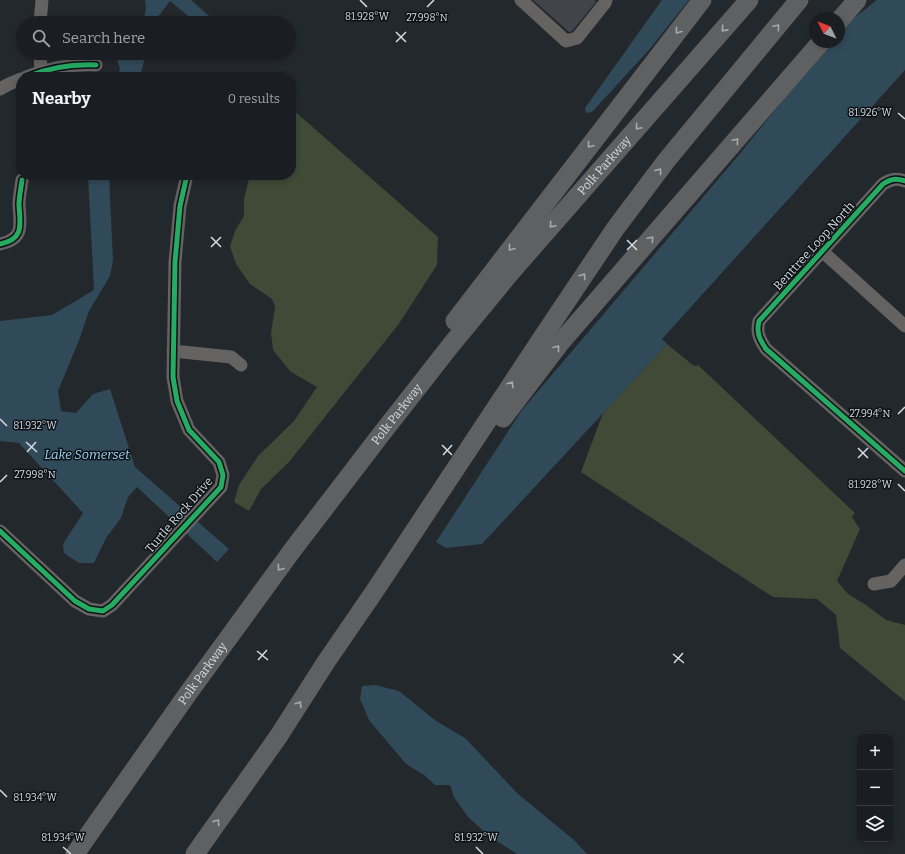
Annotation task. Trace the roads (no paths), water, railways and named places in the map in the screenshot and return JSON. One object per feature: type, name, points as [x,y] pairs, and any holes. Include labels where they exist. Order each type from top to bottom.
[{"type":"highway","points":[[294,548],[324,496],[466,306],[702,0]]},
{"type":"highway","name":"Polk Parkway","points":[[75,854],[189,692],[294,548],[379,437],[511,272],[749,0]]},
{"type":"highway","points":[[195,854],[278,737],[326,662],[615,230],[666,161],[799,0]]},
{"type":"highway","points":[[845,14],[857,0]]},
{"type":"highway","points":[[374,592],[398,565],[516,401],[561,342],[816,48]]},
{"type":"street","points":[[41,16],[42,0]]},
{"type":"street","points":[[521,0],[566,41],[577,38],[606,0]]},
{"type":"street","points":[[40,60],[41,72],[60,67],[96,65]]},
{"type":"street","points":[[0,89],[16,81]]},
{"type":"street","points":[[0,244],[12,240],[19,232],[19,203],[22,180]]},
{"type":"street","name":"Turtle Rock Drive","points":[[0,531],[75,601],[89,609],[102,611],[112,605],[220,486],[223,475],[218,462],[190,430],[177,401],[173,377],[175,262],[180,206],[185,180]]},
{"type":"street","name":"Benttree Loop North","points":[[899,180],[889,180],[883,184],[759,322],[758,333],[760,341],[766,349],[905,471]]},
{"type":"street","points":[[823,252],[905,326]]},
{"type":"street","points":[[173,351],[231,357],[242,365]]},
{"type":"street","points":[[874,584],[891,581],[905,565]]},
{"type":"water","points":[[145,0],[191,0],[209,16],[188,16],[170,1],[158,16],[144,16],[146,9]]},
{"type":"water","points":[[662,0],[689,0],[648,51],[592,112],[586,113],[585,108]]},
{"type":"water","points":[[877,0],[905,0],[905,70],[662,339],[667,344],[482,544],[446,548],[436,542],[522,410],[738,156],[824,48],[845,48],[845,25]]},
{"type":"water","points":[[117,60],[144,60],[141,72],[119,72],[120,69]]},
{"type":"water","name":"Lake Somerset","points":[[88,180],[109,180],[113,260],[110,276],[89,311],[58,391],[61,411],[76,413],[93,394],[110,389],[135,467],[229,549],[217,562],[137,487],[128,497],[121,518],[106,538],[94,563],[79,563],[64,553],[63,544],[83,513],[19,443],[0,441],[0,321],[52,315],[94,290]]},
{"type":"water","points":[[375,685],[399,691],[436,721],[465,738],[518,794],[574,840],[587,854],[517,854],[490,837],[468,817],[454,797],[450,785],[435,785],[424,775],[406,764],[369,720],[360,699],[362,686]]}]
